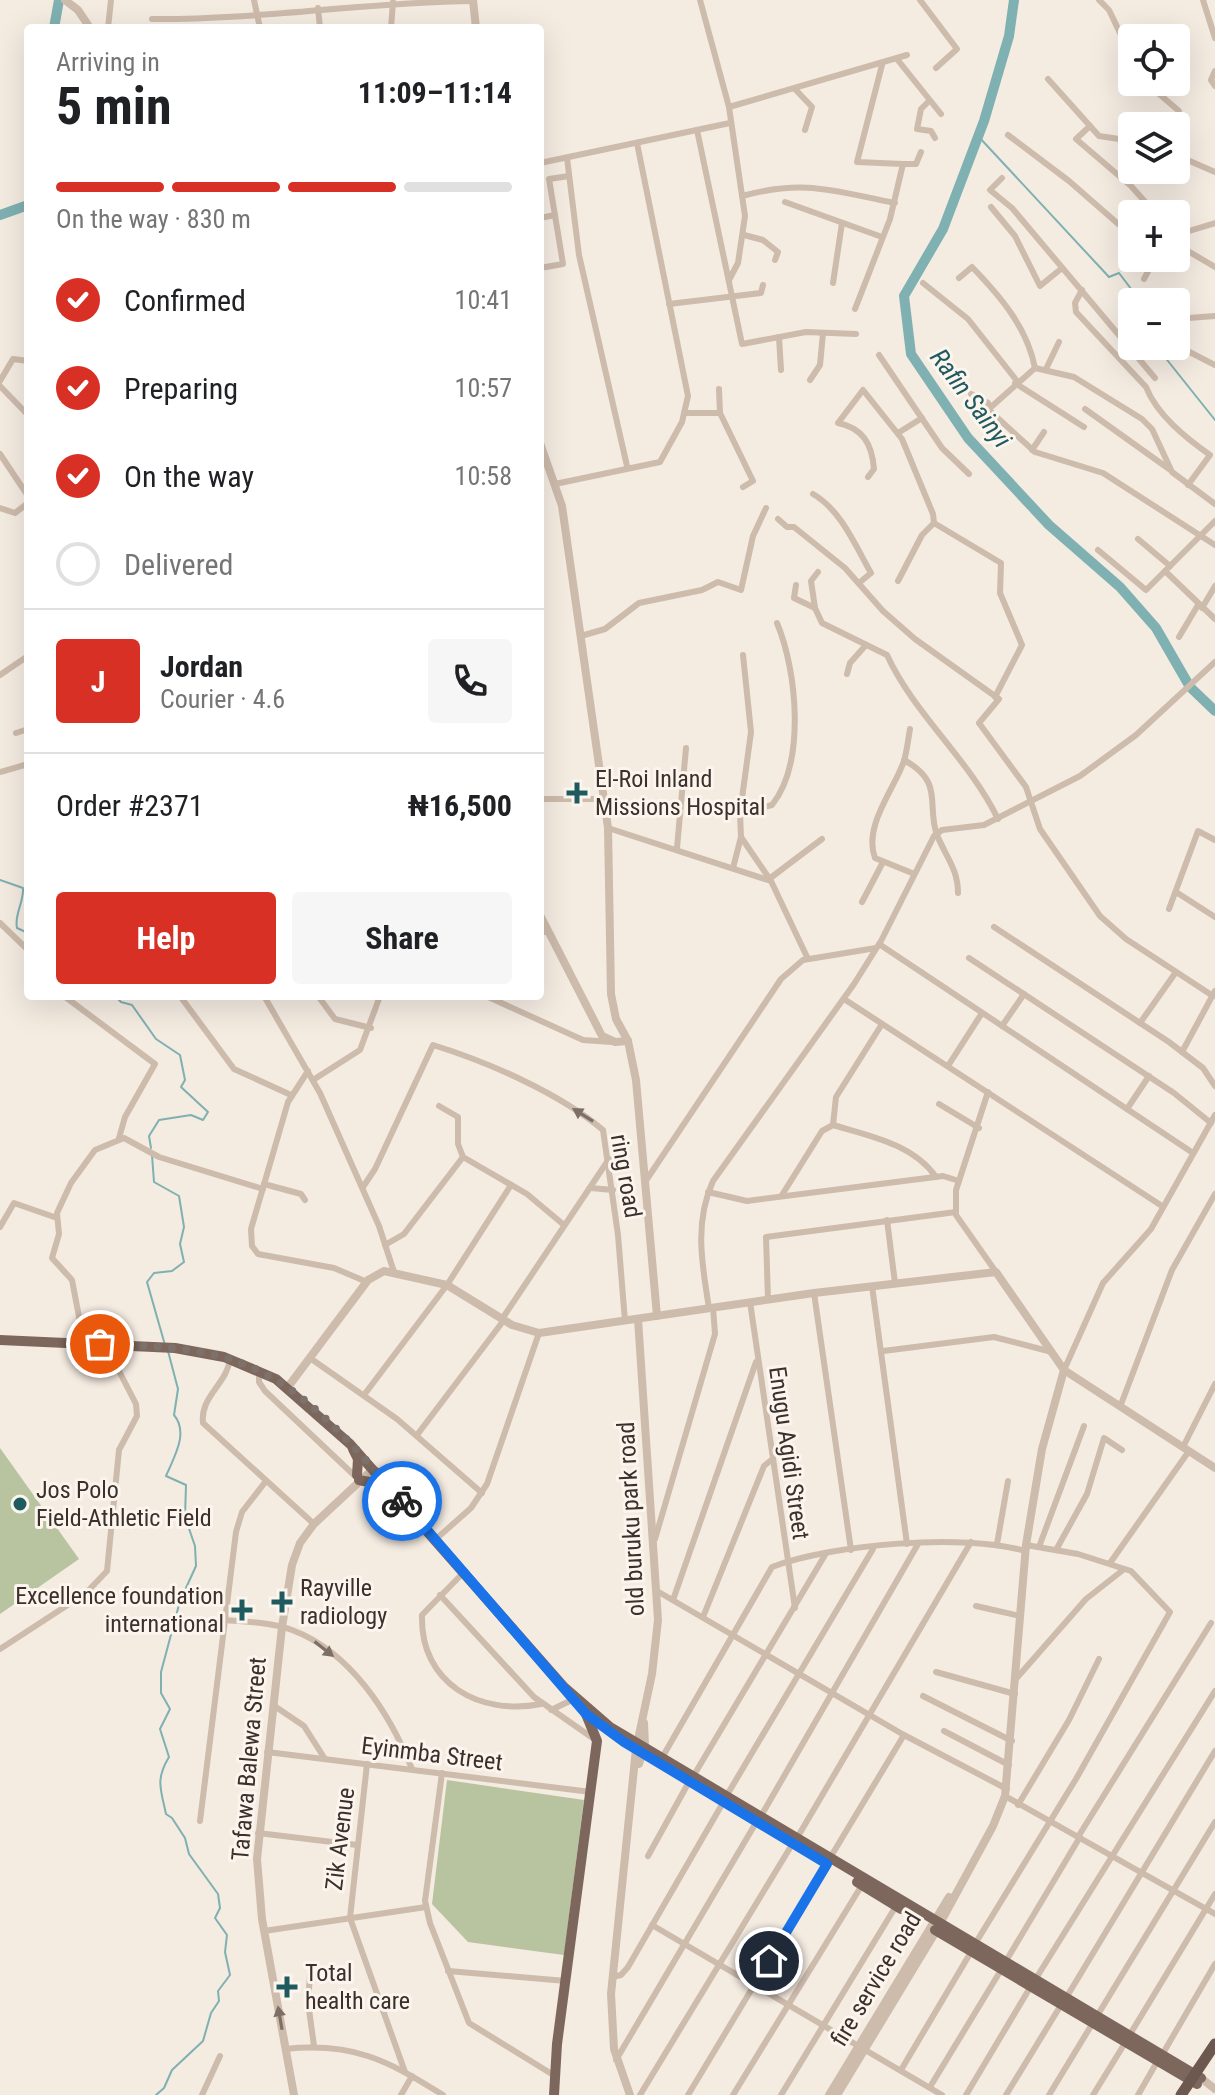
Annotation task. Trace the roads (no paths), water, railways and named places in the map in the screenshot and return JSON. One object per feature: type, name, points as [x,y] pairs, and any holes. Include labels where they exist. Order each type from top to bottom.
[{"type":"highway","points":[[1181,2095],[1201,2082],[1215,2044]]},
{"type":"highway","points":[[1190,2095],[1215,2056]]},
{"type":"main road","points":[[0,1340],[175,1348],[230,1359],[259,1370],[288,1387],[371,1466],[564,1687],[610,1727],[640,1748],[663,1756],[692,1778]]},
{"type":"main road","points":[[350,1444],[358,1459],[357,1477],[390,1488]]},
{"type":"main road","points":[[564,1687],[572,1700],[610,1733],[726,1798],[935,1926],[1201,2082]]},
{"type":"main road","points":[[555,2094],[566,1981],[597,1741],[586,1714]]},
{"type":"main road","points":[[597,1741],[603,1734],[610,1733]]},
{"type":"main road","points":[[829,1861],[896,1906],[935,1926]]},
{"type":"street","points":[[65,0],[78,10],[87,24]]},
{"type":"street","points":[[108,24],[111,0]]},
{"type":"street","points":[[254,0],[260,24]]},
{"type":"street","points":[[700,0],[729,107],[742,196],[744,235],[738,263],[728,281]]},
{"type":"street","points":[[920,0],[957,49],[936,68]]},
{"type":"street","points":[[1099,0],[1109,10],[1118,29]]},
{"type":"street","points":[[1203,0],[1215,38]]},
{"type":"street","points":[[391,24],[392,1]]},
{"type":"street","points":[[152,19],[260,15],[320,5],[473,1],[476,24]]},
{"type":"street","points":[[729,107],[882,65],[907,55]]},
{"type":"street","points":[[897,59],[941,114]]},
{"type":"street","points":[[882,65],[857,162],[916,164],[921,152]]},
{"type":"street","points":[[1215,71],[1211,80],[1215,86]]},
{"type":"street","points":[[1048,79],[1099,136],[1118,139]]},
{"type":"street","points":[[795,89],[812,107],[805,130]]},
{"type":"street","points":[[1161,96],[1179,112]]},
{"type":"street","points":[[929,101],[921,109],[917,129],[931,131],[935,138]]},
{"type":"street","points":[[544,162],[730,123]]},
{"type":"street","points":[[1090,126],[1076,139],[1144,200]]},
{"type":"street","points":[[697,130],[742,344],[823,333],[856,334]]},
{"type":"street","points":[[1008,135],[1069,181],[1118,224]]},
{"type":"street","points":[[555,484],[627,466],[660,462],[684,413],[688,396],[637,143]]},
{"type":"street","points":[[567,158],[579,255],[627,466]]},
{"type":"street","points":[[1190,161],[1215,172]]},
{"type":"street","points":[[855,309],[895,203],[903,164]]},
{"type":"street","points":[[544,267],[563,264],[549,179],[569,176]]},
{"type":"street","points":[[1002,178],[990,190],[1006,201],[1155,378]]},
{"type":"street","points":[[742,196],[780,185],[813,185],[895,203]]},
{"type":"street","points":[[785,202],[882,237]]},
{"type":"street","points":[[991,207],[1015,236],[1040,286],[1062,268]]},
{"type":"street","points":[[544,217],[555,215]]},
{"type":"street","points":[[833,283],[842,223]]},
{"type":"street","points":[[1190,231],[1215,223]]},
{"type":"street","points":[[744,235],[772,246],[778,252],[775,260]]},
{"type":"street","points":[[1190,250],[1215,267]]},
{"type":"street","points":[[959,278],[972,267],[982,278],[1026,337],[1035,368]]},
{"type":"street","points":[[1144,279],[1148,272]]},
{"type":"street","points":[[923,283],[968,319],[1016,382],[1084,427]]},
{"type":"street","points":[[669,304],[761,293],[763,285]]},
{"type":"street","points":[[1082,290],[1075,303],[1076,312],[1146,387],[1152,402],[1190,441],[1210,455],[1188,485]]},
{"type":"street","points":[[1190,318],[1215,316]]},
{"type":"street","points":[[1094,332],[1107,321]]},
{"type":"street","points":[[810,380],[820,365],[823,333]]},
{"type":"street","points":[[779,337],[781,370]]},
{"type":"street","points":[[1046,369],[1059,342]]},
{"type":"street","points":[[1190,352],[1215,365]]},
{"type":"street","points":[[879,355],[942,448],[969,474]]},
{"type":"street","points":[[24,360],[13,359],[0,383],[24,410]]},
{"type":"street","points":[[990,408],[1035,368],[1074,377],[1142,419],[1152,429],[1172,472]]},
{"type":"street","points":[[719,389],[720,413],[728,422],[753,481],[743,487]]},
{"type":"street","points":[[868,477],[874,469],[868,444],[859,430],[838,423],[863,390],[898,433],[929,499],[934,523],[1001,563],[1000,593],[1022,645],[995,697]]},
{"type":"street","points":[[971,394],[988,403],[1032,450],[1103,473],[1203,534],[1215,545]]},
{"type":"street","points":[[1085,409],[1215,504]]},
{"type":"street","points":[[684,413],[720,413]]},
{"type":"street","points":[[898,433],[922,418]]},
{"type":"street","points":[[1032,450],[1044,432]]},
{"type":"street","points":[[0,454],[24,490]]},
{"type":"street","points":[[544,454],[562,506],[601,799],[608,828],[611,994],[616,1019],[628,1041],[636,1080],[657,1316]]},
{"type":"street","points":[[813,494],[824,500],[844,525],[871,573],[859,583]]},
{"type":"street","points":[[0,508],[15,513],[24,506]]},
{"type":"street","points":[[581,636],[605,629],[639,603],[702,590],[718,582],[741,590],[753,536],[766,508]]},
{"type":"street","points":[[778,519],[787,527],[794,527],[859,583],[915,639],[999,699],[979,723],[1033,802],[1040,829],[1100,916],[1176,972],[1214,994],[1182,1052]]},
{"type":"street","points":[[1098,550],[1146,590],[1215,521]]},
{"type":"street","points":[[898,581],[922,535],[934,523]]},
{"type":"street","points":[[1138,539],[1200,607],[1215,619]]},
{"type":"street","points":[[818,572],[811,581],[815,608],[822,623],[887,655],[891,667],[920,709],[974,775],[998,819]]},
{"type":"street","points":[[796,585],[794,598],[815,608]]},
{"type":"street","points":[[1179,637],[1215,586]]},
{"type":"street","points":[[740,813],[772,805],[789,770],[794,676],[777,623]]},
{"type":"street","points":[[847,674],[850,663],[866,645]]},
{"type":"street","points":[[733,868],[741,837],[740,813],[751,732],[743,655]]},
{"type":"street","points":[[0,675],[24,659]]},
{"type":"street","points":[[655,1539],[715,1334],[701,1243],[708,1192],[878,946],[912,873],[937,834],[998,819],[1109,757],[1215,662]]},
{"type":"street","points":[[1206,673],[1215,679]]},
{"type":"street","points":[[910,729],[904,760],[875,827],[873,855],[912,873]]},
{"type":"street","points":[[16,733],[24,730]]},
{"type":"street","points":[[677,848],[686,748]]},
{"type":"street","points":[[904,760],[920,771],[932,790],[937,834],[958,876],[958,893]]},
{"type":"street","points":[[0,772],[24,765]]},
{"type":"street","points":[[544,799],[601,799]]},
{"type":"street","points":[[608,828],[770,880]]},
{"type":"street","points":[[1169,909],[1198,831],[1215,840]]},
{"type":"street","points":[[741,837],[770,880],[808,959]]},
{"type":"street","points":[[770,880],[822,839]]},
{"type":"street","points":[[862,902],[883,862]]},
{"type":"street","points":[[1176,892],[1215,917]]},
{"type":"street","points":[[0,923],[24,946]]},
{"type":"street","points":[[994,927],[1182,1052],[1203,1068],[1215,1086]]},
{"type":"street","points":[[544,932],[602,1036],[615,1042]]},
{"type":"street","points":[[645,1182],[781,979],[808,959],[878,946],[1193,1153]]},
{"type":"street","points":[[969,958],[1149,1076],[1211,1123]]},
{"type":"street","points":[[1140,1023],[1176,972]]},
{"type":"street","points":[[1002,1026],[1024,994]]},
{"type":"street","points":[[844,999],[1162,1206]]},
{"type":"street","points":[[69,1000],[155,1064],[125,1117],[119,1138]]},
{"type":"street","points":[[183,1000],[234,1069],[291,1095]]},
{"type":"street","points":[[266,1000],[313,1080],[363,1187],[394,1272]]},
{"type":"street","points":[[321,1000],[335,1019],[371,1028]]},
{"type":"street","points":[[313,1080],[360,1050],[371,1028],[379,1000]]},
{"type":"street","points":[[495,1000],[583,1040],[596,1044],[628,1041]]},
{"type":"street","points":[[948,1066],[982,1013]]},
{"type":"street","points":[[833,1125],[836,1097],[882,1024]]},
{"type":"street","name":"ring road","points":[[363,1187],[375,1169],[433,1045],[474,1058],[586,1115],[603,1130],[609,1159],[625,1321]]},
{"type":"street","points":[[308,1071],[291,1095],[263,1186],[251,1229],[255,1252],[342,1270],[367,1282]]},
{"type":"street","points":[[1127,1109],[1149,1076]]},
{"type":"street","points":[[988,1092],[979,1128],[959,1181],[956,1212],[1064,1370],[1215,1467]]},
{"type":"street","points":[[939,1104],[979,1128]]},
{"type":"street","points":[[439,1106],[458,1117],[458,1144],[463,1157],[511,1185],[564,1225]]},
{"type":"street","points":[[1064,1370],[1103,1283],[1139,1244],[1215,1115]]},
{"type":"street","points":[[782,1195],[822,1131],[833,1125],[899,1146],[924,1162],[936,1177]]},
{"type":"street","points":[[84,1343],[72,1280],[52,1258],[59,1234],[59,1208],[95,1150],[119,1138],[127,1139],[159,1157],[301,1194],[305,1200]]},
{"type":"street","points":[[379,1273],[385,1247],[404,1234],[463,1157]]},
{"type":"street","points":[[417,1435],[503,1319],[609,1159]]},
{"type":"street","points":[[708,1192],[747,1201],[936,1177],[959,1181]]},
{"type":"street","points":[[364,1395],[447,1285],[511,1185]]},
{"type":"street","points":[[591,1188],[613,1190]]},
{"type":"street","points":[[1120,1407],[1172,1270],[1215,1194]]},
{"type":"street","points":[[0,1227],[14,1203],[57,1218]]},
{"type":"street","points":[[768,1300],[766,1237],[956,1212]]},
{"type":"street","points":[[887,1220],[895,1283]]},
{"type":"street","points":[[288,1387],[367,1282],[379,1273],[394,1272],[447,1285],[503,1319],[539,1333],[814,1293],[996,1272]]},
{"type":"street","points":[[872,1286],[907,1544]]},
{"type":"street","points":[[814,1293],[851,1550]]},
{"type":"street","name":"Enugu Agidi Street","points":[[750,1302],[770,1461],[795,1608]]},
{"type":"street","name":"old buruku park road","points":[[630,2095],[616,2060],[610,2020],[612,1977],[643,1717],[656,1646],[657,1591],[638,1319]]},
{"type":"street","points":[[436,1539],[482,1493],[496,1463],[539,1333]]},
{"type":"street","points":[[883,1351],[994,1337],[1036,1351],[1054,1353]]},
{"type":"street","points":[[0,1649],[76,1600],[107,1571],[119,1450],[121,1441],[137,1416],[136,1404],[118,1369],[100,1344]]},
{"type":"street","points":[[310,1358],[417,1435],[482,1493]]},
{"type":"street","points":[[673,1600],[757,1358]]},
{"type":"street","points":[[230,1359],[226,1375],[204,1407],[203,1423],[314,1524]]},
{"type":"street","points":[[259,1370],[259,1382],[265,1391],[357,1477]]},
{"type":"street","name":"fire service road","points":[[829,2095],[861,2049],[959,1885],[993,1826],[1006,1792],[1026,1548],[1042,1449],[1064,1370]]},
{"type":"street","points":[[1110,1563],[1186,1449],[1215,1384]]},
{"type":"street","points":[[1039,1547],[1084,1426]]},
{"type":"street","points":[[1056,1550],[1087,1494],[1104,1438],[1122,1450]]},
{"type":"street","points":[[703,1617],[764,1466],[770,1461]]},
{"type":"street","name":"Tafawa Balewa Street","points":[[294,2095],[264,1931],[258,1833],[282,1627],[295,1553],[314,1524],[371,1466]]},
{"type":"street","points":[[200,1821],[239,1520],[266,1481]]},
{"type":"street","points":[[997,1544],[1008,1481]]},
{"type":"street","points":[[640,2095],[795,1841],[971,1542]]},
{"type":"street","points":[[663,1756],[772,1567],[786,1562],[907,1544],[971,1542],[1039,1547],[1110,1563],[1136,1574],[1170,1612],[1076,1779],[1048,1820],[901,2070]]},
{"type":"street","points":[[616,2060],[833,1694],[918,1544]]},
{"type":"street","points":[[612,1977],[624,1972],[873,1549]]},
{"type":"street","points":[[648,1856],[825,1555]]},
{"type":"street","points":[[1015,1680],[1086,1599],[1123,1570]]},
{"type":"street","points":[[464,1572],[427,1607],[422,1620],[427,1651],[445,1680],[462,1695],[493,1706],[520,1708],[541,1704]]},
{"type":"street","points":[[657,1591],[1006,1792],[1018,1805],[1215,1914]]},
{"type":"street","points":[[440,1595],[541,1704],[597,1741]]},
{"type":"street","points":[[976,1606],[1020,1616]]},
{"type":"street","points":[[224,1620],[282,1627],[317,1643],[364,1685],[385,1713],[412,1769]]},
{"type":"street","points":[[930,2087],[1211,1623]]},
{"type":"street","points":[[1018,1805],[1076,1709],[1099,1659]]},
{"type":"street","points":[[936,1672],[1015,1694]]},
{"type":"street","points":[[966,2095],[1110,1855],[1215,1691]]},
{"type":"street","points":[[923,1696],[1012,1741]]},
{"type":"street","points":[[551,1710],[572,1700]]},
{"type":"street","points":[[273,1705],[304,1726],[325,1759]]},
{"type":"street","points":[[944,1731],[1009,1765]]},
{"type":"street","points":[[688,2095],[904,1735]]},
{"type":"street","points":[[1006,2095],[1215,1751]]},
{"type":"street","name":"Eyinmba Street","points":[[267,1752],[591,1792]]},
{"type":"street","name":"Zik Avenue","points":[[350,1918],[367,1764]]},
{"type":"street","points":[[442,1773],[426,1907],[448,1971],[469,2023],[555,2076]]},
{"type":"street","points":[[1049,2095],[1215,1822]]},
{"type":"street","points":[[258,1833],[357,1845]]},
{"type":"street","points":[[733,2095],[862,1885]]},
{"type":"street","points":[[1093,2095],[1215,1894]]},
{"type":"street","points":[[781,2095],[896,1906]]},
{"type":"street","points":[[264,1931],[426,1907]]},
{"type":"street","points":[[350,1918],[405,2072]]},
{"type":"street","points":[[652,1925],[942,2095]]},
{"type":"street","points":[[1138,2095],[1215,1964]]},
{"type":"street","points":[[448,1971],[566,1981]]},
{"type":"street","points":[[310,1975],[308,2002],[314,2046]]},
{"type":"street","points":[[285,2049],[314,2046],[359,2051],[405,2072],[443,2095]]},
{"type":"street","points":[[837,2095],[861,2049]]},
{"type":"street","points":[[202,2095],[220,2056]]},
{"type":"street","points":[[401,2095],[412,2076]]},
{"type":"waterway","points":[[55,24],[59,0]]},
{"type":"waterway","name":"Rafin Sainyi","points":[[1014,0],[1009,36],[984,121],[943,229],[904,296],[911,354],[968,438],[1049,525],[1120,587],[1156,628],[1190,687],[1215,711]]},
{"type":"waterway","points":[[978,136],[1109,277],[1119,273],[1130,288]]},
{"type":"waterway","points":[[0,215],[24,206]]},
{"type":"waterway","points":[[1167,360],[1215,420]]},
{"type":"waterway","points":[[0,880],[23,888],[17,928],[24,931]]},
{"type":"waterway","points":[[119,1000],[132,1005],[156,1039],[180,1055],[185,1080],[181,1087],[208,1112],[203,1120],[191,1115],[159,1120],[149,1136],[151,1148]]},
{"type":"waterway","points":[[152,1155],[154,1182],[179,1196],[184,1227],[180,1244],[184,1262],[172,1271],[154,1273],[147,1282],[165,1345]]},
{"type":"waterway","points":[[156,2095],[164,2088],[172,2070],[203,2041],[211,2013],[219,2001],[218,1991],[230,1975],[225,1952],[227,1935],[215,1918],[220,1908],[218,1894],[189,1854],[185,1838],[166,1814],[160,1785],[169,1757],[160,1729],[170,1709],[161,1693],[161,1672],[180,1601],[196,1566],[195,1546],[185,1517],[186,1485],[166,1476],[180,1437],[174,1415],[178,1389],[168,1351]]},
{"type":"place","name":"El-Roi Inland Missions Hospital","points":[[577,793]]},
{"type":"place","name":"Jos Polo Field-Athletic Field","points":[[20,1504]]},
{"type":"place","name":"Rayville radiology","points":[[282,1602]]},
{"type":"place","name":"Excellence foundation international","points":[[242,1610]]},
{"type":"place","name":"Total health care","points":[[287,1987]]}]
